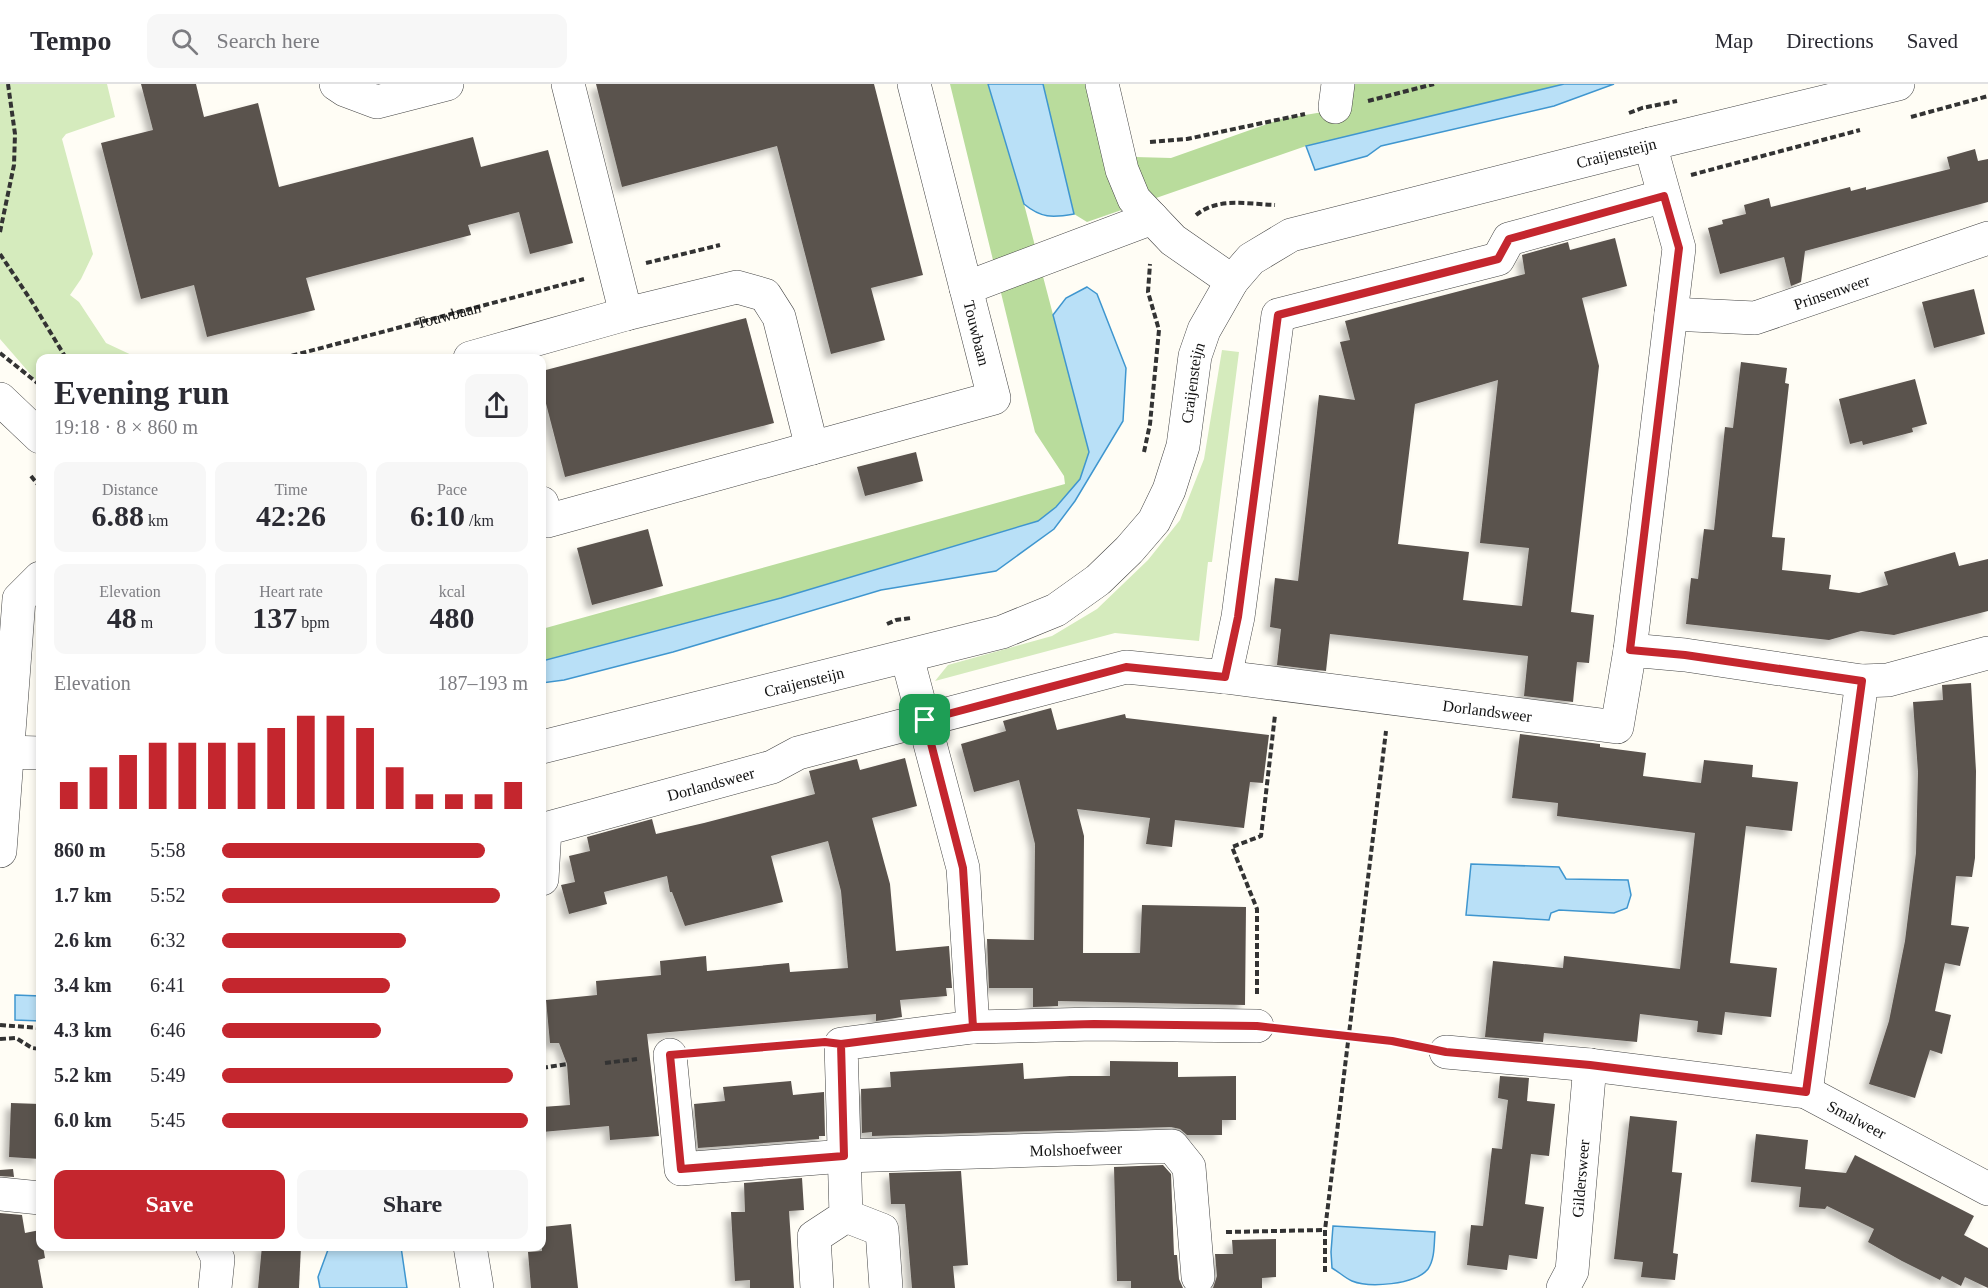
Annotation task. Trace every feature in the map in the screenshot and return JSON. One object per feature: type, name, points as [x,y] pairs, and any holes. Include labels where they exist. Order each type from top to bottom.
[{"type":"street","points":[[340,87],[377,102],[447,84]]},
{"type":"street","points":[[568,84],[626,314]]},
{"type":"street","name":"Touwbaan","points":[[546,517],[547,521],[994,398],[915,84]]},
{"type":"street","points":[[1102,84],[1122,170],[1134,199],[1162,229],[1232,280]]},
{"type":"street","name":"Craijensteijn","points":[[546,746],[1002,632],[1056,610],[1098,580],[1154,521],[1169,490],[1183,446],[1195,356],[1204,330],[1232,280],[1251,260],[1291,235],[1898,84]]},
{"type":"street","points":[[1650,144],[1679,248],[1630,650],[1685,655],[1862,681],[1888,680],[1988,654]]},
{"type":"street","points":[[1225,677],[1238,617],[1278,315],[1498,259],[1509,239],[1663,189]]},
{"type":"street","points":[[966,288],[1162,229]]},
{"type":"street","name":"Prinsenweer","points":[[1671,314],[1755,318],[1988,238]]},
{"type":"street","points":[[497,354],[626,314],[737,287],[765,295],[779,317],[812,448]]},
{"type":"street","points":[[0,399],[36,433]]},
{"type":"street","points":[[0,851],[20,591]]},
{"type":"street","name":"Dorlandsweer","points":[[546,829],[771,767],[798,753],[1126,667],[1391,697],[1617,727],[1630,650]]},
{"type":"street","points":[[907,657],[963,868],[973,1027]]},
{"type":"street","points":[[1806,1092],[1862,681]]},
{"type":"street","points":[[7,752],[36,753]]},
{"type":"street","points":[[846,1216],[841,1044],[973,1027],[1094,1024],[1257,1026]]},
{"type":"street","name":"Smalweer","points":[[1446,1052],[1590,1065],[1806,1092],[1988,1190]]},
{"type":"street","name":"Molshoefweer","points":[[670,1055],[681,1169],[844,1156],[1172,1146],[1189,1167],[1198,1277]]},
{"type":"street","name":"Gildersweer","points":[[1563,1288],[1572,1271],[1590,1065]]},
{"type":"street","points":[[0,1194],[36,1198]]},
{"type":"street","points":[[817,1288],[814,1237],[846,1216]]},
{"type":"street","points":[[846,1216],[882,1230],[885,1288]]},
{"type":"street","points":[[214,1251],[218,1259],[215,1288]]},
{"type":"street","points":[[471,1251],[477,1288]]},
{"type":"path","points":[[0,232],[14,165],[15,134],[8,84]]},
{"type":"path","points":[[1115,139],[1142,143],[1187,139],[1337,96],[1434,84]]},
{"type":"path","points":[[1904,118],[1988,96]]},
{"type":"path","points":[[1620,116],[1642,108],[1680,101]]},
{"type":"path","points":[[1663,189],[1870,127]]},
{"type":"path","points":[[1144,453],[1150,424],[1159,330],[1148,292],[1150,263],[1162,229],[1188,221],[1203,209],[1221,202],[1282,206]]},
{"type":"path","name":"Touwbaan","points":[[298,354],[720,245]]},
{"type":"path","points":[[0,255],[64,354]]},
{"type":"path","points":[[0,353],[36,382]]},
{"type":"path","points":[[31,476],[36,482]]},
{"type":"path","points":[[886,625],[896,620],[918,617]]},
{"type":"path","points":[[1278,684],[1262,836],[1232,847],[1257,909],[1257,1026],[1392,1041],[1446,1052]]},
{"type":"path","points":[[1325,1272],[1325,1230],[1347,1036],[1391,697]]},
{"type":"path","points":[[0,1026],[36,1028]]},
{"type":"path","points":[[0,1039],[16,1038],[36,1048]]},
{"type":"path","points":[[605,1063],[825,1042],[841,1044]]},
{"type":"path","points":[[546,1067],[567,1064]]},
{"type":"path","points":[[1193,1233],[1325,1230]]},
{"type":"green space","points":[[0,84],[107,84],[115,117],[66,134],[62,139],[93,254],[70,295],[79,302],[106,343],[129,354],[36,354],[36,380],[0,339]]},
{"type":"green space","points":[[950,84],[988,84],[1024,204],[1089,452],[1080,479],[1056,507],[1038,521],[781,598],[546,660],[546,628],[1065,484],[1064,476],[1035,432]]},
{"type":"green space","points":[[1043,84],[1086,84],[1094,114],[1135,157],[1171,158],[1281,119],[1341,109],[1345,84],[1564,84],[1306,146],[1087,222],[1074,214]]},
{"type":"green space","points":[[1222,350],[1239,352],[1212,562],[1208,562],[1199,641],[1115,633],[935,681],[948,665],[1052,636],[1097,609],[1148,560],[1180,520],[1204,459]]},
{"type":"water","points":[[988,84],[1043,84],[1074,214],[1047,216],[1024,204]]},
{"type":"water","points":[[1564,84],[1614,84],[1554,106],[1381,146],[1367,156],[1315,170],[1306,146]]},
{"type":"water","points":[[1087,287],[1097,294],[1126,368],[1123,421],[1075,501],[1054,529],[996,571],[881,590],[673,652],[564,680],[546,682],[546,660],[781,598],[1038,521],[1056,507],[1080,479],[1089,452],[1053,315],[1066,298]]},
{"type":"water","points":[[1471,864],[1559,867],[1566,879],[1628,880],[1631,895],[1627,908],[1614,913],[1559,910],[1551,913],[1549,920],[1466,915]]},
{"type":"water","points":[[15,995],[36,996],[36,1021],[15,1020]]},
{"type":"water","points":[[1333,1226],[1435,1232],[1432,1261],[1422,1274],[1403,1282],[1369,1284],[1352,1281],[1332,1268]]},
{"type":"water","points":[[328,1251],[402,1251],[407,1288],[320,1288],[318,1277]]},
{"type":"building","points":[[141,84],[196,84],[204,117],[258,103],[279,187],[473,137],[481,167],[548,150],[573,243],[530,254],[519,212],[468,225],[471,235],[306,278],[315,310],[207,337],[194,285],[141,299],[101,143],[153,130]]},
{"type":"building","points":[[596,84],[874,84],[923,275],[871,288],[885,340],[831,354],[777,146],[622,187]]},
{"type":"building","points":[[1975,149],[1978,161],[1988,159],[1988,202],[1805,251],[1801,282],[1791,286],[1784,257],[1720,274],[1708,228],[1723,224],[1722,220],[1746,214],[1744,205],[1769,198],[1771,207],[1850,187],[1851,191],[1866,187],[1866,190],[1950,169],[1947,157]]},
{"type":"building","points":[[1615,238],[1627,286],[1582,298],[1599,366],[1571,612],[1594,615],[1589,663],[1577,662],[1573,702],[1524,696],[1528,656],[1330,634],[1326,671],[1277,665],[1281,629],[1270,627],[1275,578],[1298,581],[1319,395],[1355,400],[1340,342],[1350,340],[1345,321],[1525,274],[1522,255],[1568,242],[1570,250]],"holes":[[[1498,380],[1480,543],[1529,548],[1522,606],[1463,600],[1469,552],[1398,544],[1415,404]]]},
{"type":"building","points":[[1974,289],[1985,334],[1934,348],[1922,302]]},
{"type":"building","points":[[746,318],[774,423],[565,477],[546,403],[546,370]]},
{"type":"building","points":[[1741,362],[1787,368],[1785,383],[1789,384],[1772,537],[1785,538],[1782,570],[1831,575],[1829,589],[1859,593],[1888,585],[1884,572],[1955,552],[1959,566],[1988,559],[1988,611],[1894,635],[1861,631],[1829,640],[1686,624],[1691,578],[1698,579],[1704,529],[1714,530],[1725,427],[1733,428]]},
{"type":"building","points":[[1915,379],[1927,424],[1912,428],[1913,432],[1863,445],[1862,441],[1850,444],[1839,399]]},
{"type":"building","points":[[916,452],[923,481],[865,496],[857,467]]},
{"type":"building","points":[[648,529],[663,586],[592,605],[577,548]]},
{"type":"building","points":[[1971,683],[1976,771],[1975,858],[1972,877],[1956,876],[1951,925],[1969,927],[1960,966],[1945,963],[1935,1011],[1951,1015],[1942,1054],[1930,1050],[1915,1098],[1869,1084],[1889,1021],[1905,941],[1916,853],[1918,772],[1913,702],[1943,700],[1942,685]]},
{"type":"building","points":[[1051,708],[1057,730],[1125,714],[1126,718],[1269,735],[1263,783],[1250,782],[1244,828],[1175,820],[1172,847],[1146,844],[1150,818],[1077,809],[1084,836],[1083,953],[1140,953],[1142,905],[1246,907],[1245,1005],[1058,1001],[1058,1006],[1033,1007],[1033,988],[989,988],[987,939],[1034,940],[1035,844],[1019,780],[974,792],[961,744],[1006,731],[1003,721]]},
{"type":"building","points":[[1520,734],[1600,744],[1600,747],[1646,753],[1643,776],[1701,783],[1704,760],[1753,765],[1752,777],[1798,782],[1792,831],[1746,826],[1730,963],[1777,968],[1771,1017],[1725,1012],[1722,1035],[1697,1032],[1698,1021],[1640,1014],[1637,1042],[1544,1033],[1543,1042],[1485,1037],[1493,961],[1563,968],[1564,956],[1680,969],[1695,833],[1557,816],[1558,803],[1512,798]]},
{"type":"building","points":[[905,758],[917,806],[872,818],[890,884],[896,951],[949,946],[952,988],[946,988],[947,996],[900,1000],[902,1017],[876,1021],[876,1014],[647,1034],[659,1136],[610,1140],[609,1126],[546,1132],[546,1107],[570,1105],[567,1064],[559,1043],[550,1043],[546,1000],[597,995],[596,981],[661,975],[660,961],[706,956],[707,971],[789,963],[790,972],[848,968],[841,891],[828,841],[771,856],[783,902],[685,926],[672,892],[670,892],[667,876],[604,892],[607,904],[569,914],[561,885],[575,882],[569,856],[590,851],[587,837],[652,819],[656,834],[815,794],[809,771],[857,759],[860,770]]},
{"type":"building","points":[[1110,1061],[1178,1062],[1178,1077],[1236,1076],[1236,1120],[1222,1120],[1222,1135],[1187,1135],[1180,1129],[1171,1127],[872,1136],[872,1132],[862,1133],[861,1089],[891,1087],[890,1072],[1023,1063],[1024,1079],[1110,1076]]},
{"type":"building","points":[[1500,1076],[1529,1078],[1527,1101],[1555,1104],[1549,1156],[1531,1154],[1525,1204],[1544,1207],[1537,1259],[1509,1255],[1507,1270],[1467,1265],[1471,1225],[1483,1226],[1492,1148],[1502,1149],[1508,1100],[1498,1098]]},
{"type":"building","points":[[791,1081],[793,1095],[824,1092],[825,1136],[819,1136],[819,1139],[698,1148],[694,1104],[725,1101],[723,1087]]},
{"type":"building","points":[[11,1103],[36,1104],[36,1159],[9,1157]]},
{"type":"building","points":[[1630,1116],[1677,1121],[1672,1172],[1682,1173],[1673,1253],[1678,1254],[1675,1280],[1641,1277],[1643,1262],[1614,1259]]},
{"type":"building","points":[[1756,1134],[1808,1140],[1805,1169],[1846,1173],[1855,1155],[1974,1216],[1964,1235],[1988,1248],[1988,1288],[1965,1277],[1961,1286],[1942,1276],[1940,1280],[1902,1261],[1868,1242],[1874,1229],[1827,1206],[1825,1209],[1799,1207],[1801,1187],[1751,1182]]},
{"type":"building","points":[[1163,1165],[1171,1174],[1174,1255],[1177,1255],[1179,1279],[1183,1288],[1131,1288],[1131,1281],[1117,1281],[1114,1167]]},
{"type":"building","points":[[13,1169],[14,1177],[0,1176],[0,1170]]},
{"type":"building","points":[[961,1171],[968,1265],[953,1266],[955,1288],[912,1288],[905,1204],[891,1204],[889,1173]]},
{"type":"building","points":[[802,1178],[804,1210],[789,1211],[794,1288],[750,1288],[750,1280],[735,1281],[731,1212],[745,1212],[744,1183]]},
{"type":"building","points":[[0,1213],[22,1215],[25,1233],[36,1231],[36,1251],[44,1251],[45,1258],[38,1260],[43,1288],[0,1288]]},
{"type":"building","points":[[571,1224],[578,1288],[531,1288],[528,1252],[546,1251],[546,1227]]},
{"type":"building","points":[[1276,1239],[1276,1277],[1262,1278],[1262,1288],[1213,1288],[1217,1276],[1215,1254],[1233,1254],[1232,1240]]},
{"type":"building","points":[[262,1251],[301,1251],[299,1288],[258,1288]]},
{"type":"route","points":[[925,720],[963,868],[973,1027],[841,1044],[844,1156],[681,1169],[670,1055],[825,1042],[841,1044],[907,1035],[973,1027],[1094,1024],[1257,1026],[1392,1041],[1446,1052],[1590,1065],[1806,1092],[1862,681],[1685,655],[1630,650],[1679,248],[1664,196],[1509,239],[1498,259],[1278,315],[1238,617],[1225,677],[1126,667],[925,720]]}]
